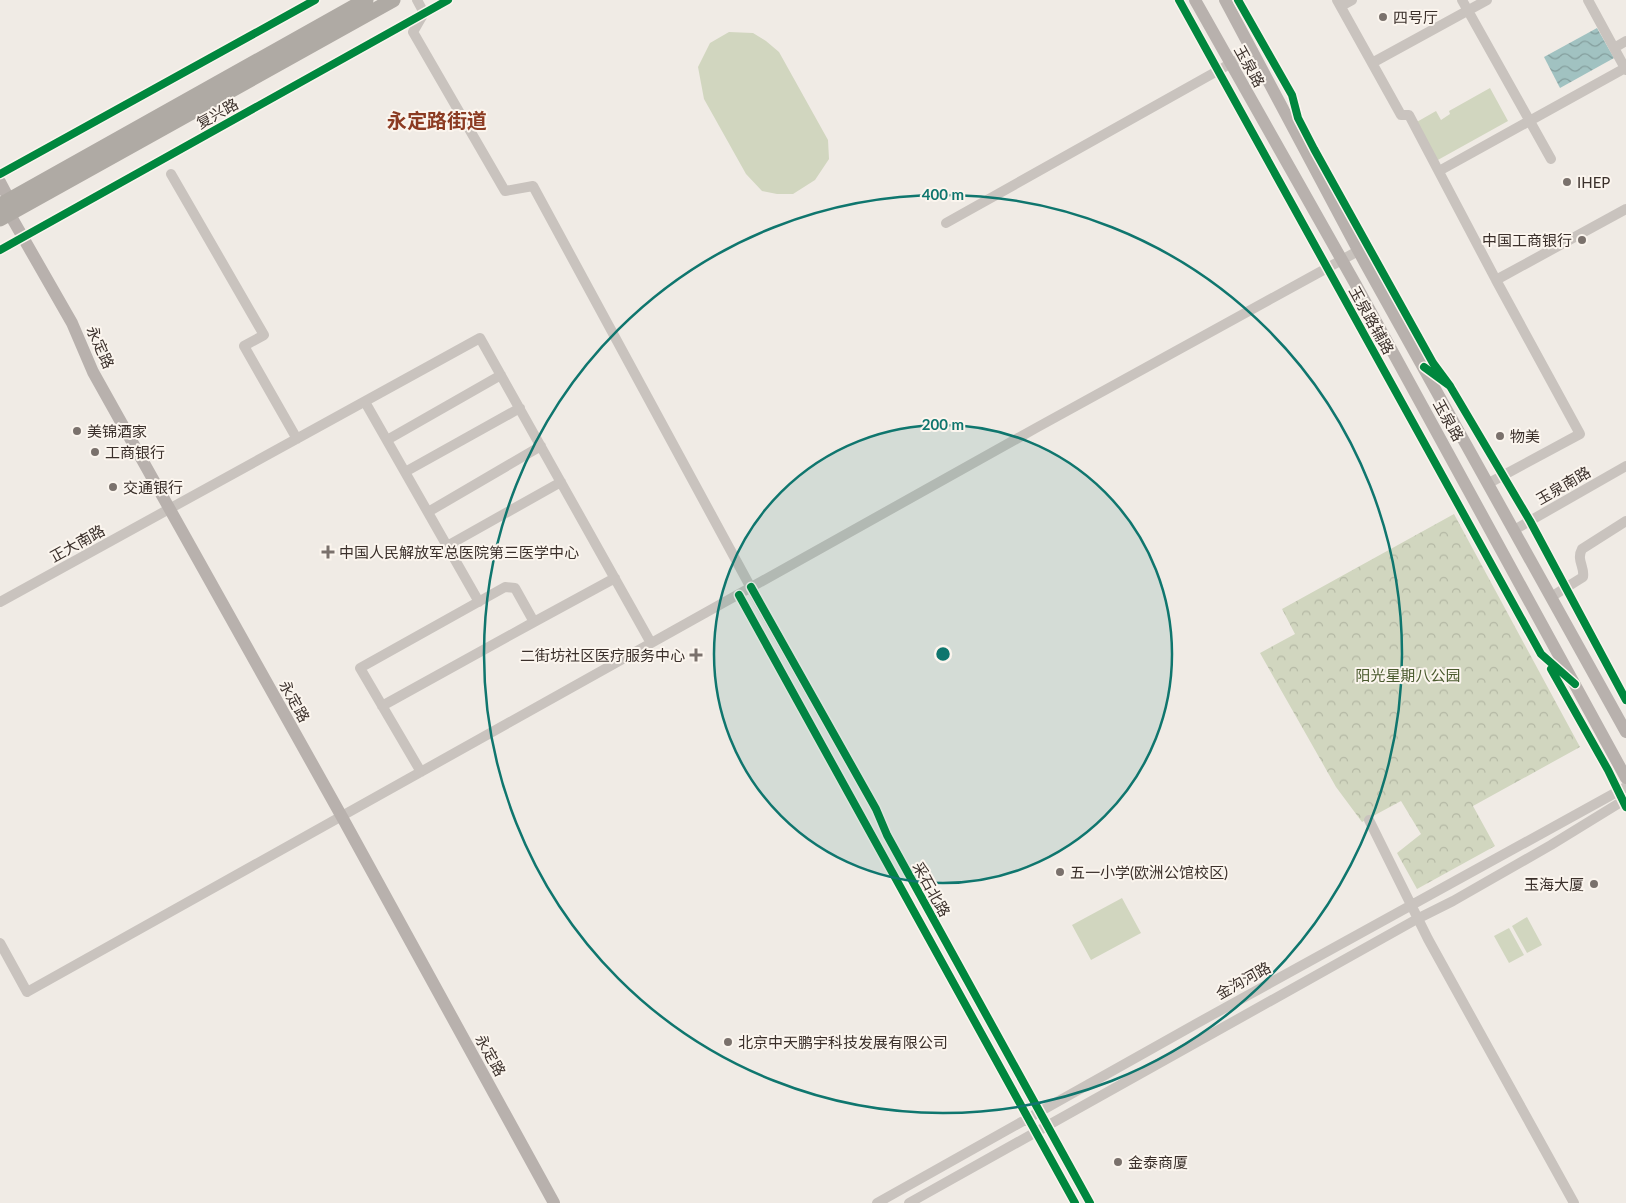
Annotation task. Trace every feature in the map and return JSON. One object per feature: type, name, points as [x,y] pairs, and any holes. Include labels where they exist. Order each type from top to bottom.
[{"type":"highway","name":"复兴路","points":[[4,206],[366,0]]},
{"type":"highway","name":"复兴路","points":[[4,206],[394,0]]},
{"type":"main road","name":"玉泉路","points":[[1195,0],[1356,285],[1575,684],[1621,763],[1626,778]]},
{"type":"main road","name":"玉泉路","points":[[1225,0],[1230,6],[1358,251],[1489,483],[1626,732]]},
{"type":"main road","name":"永定路","points":[[0,182],[4,206],[72,323],[93,372],[342,817],[554,1203]]},
{"type":"main road","points":[[1356,285],[1357,278],[1362,274],[1372,276]]},
{"type":"street","name":"采石北路","points":[[417,0],[424,13],[413,32],[505,191],[533,186],[752,588],[876,810],[887,835],[1038,1112],[1090,1203]]},
{"type":"street","name":"玉泉路辅路","points":[[1179,0],[1541,654],[1575,684]]},
{"type":"street","points":[[1352,0],[1339,3],[1401,115],[1409,115],[1580,434],[1489,483]]},
{"type":"street","points":[[1462,0],[1550,159]]},
{"type":"street","points":[[1372,63],[1487,0]]},
{"type":"street","points":[[1439,171],[1625,69],[1588,0]]},
{"type":"street","points":[[1614,48],[1626,41]]},
{"type":"street","points":[[946,223],[1253,51]]},
{"type":"street","points":[[171,174],[264,335],[244,346],[297,439]]},
{"type":"street","points":[[1496,280],[1626,209]]},
{"type":"street","points":[[0,943],[27,992],[1043,424],[1358,251]]},
{"type":"street","name":"正大南路","points":[[0,602],[480,338],[501,375]]},
{"type":"street","points":[[1424,367],[1450,386],[1530,521],[1626,700]]},
{"type":"street","points":[[387,440],[501,375],[651,643]]},
{"type":"street","points":[[365,402],[479,602]]},
{"type":"street","points":[[405,472],[520,408]]},
{"type":"street","points":[[428,512],[541,446]]},
{"type":"street","name":"玉泉南路","points":[[1514,530],[1626,466]]},
{"type":"street","points":[[447,546],[561,482]]},
{"type":"street","points":[[1551,597],[1583,577],[1584,572],[1579,557],[1582,550],[1626,521]]},
{"type":"street","points":[[382,706],[615,578]]},
{"type":"street","points":[[421,772],[360,668],[505,587],[515,588],[534,622]]},
{"type":"street","name":"采石北路","points":[[739,595],[864,817],[874,842],[1075,1203]]},
{"type":"street","name":"金沟河路","points":[[877,1203],[1410,905],[1626,787]]},
{"type":"street","name":"金沟河路","points":[[909,1203],[1417,919],[1453,901],[1625,802]]},
{"type":"street","points":[[1369,820],[1417,919],[1574,1203]]},
{"type":"green space","points":[[729,32],[753,33],[779,52],[828,140],[829,159],[815,180],[793,194],[777,194],[762,191],[746,174],[704,99],[698,67],[710,43]]},
{"type":"green space","points":[[1490,88],[1508,121],[1436,161],[1415,123],[1436,111],[1441,120],[1450,114],[1449,111]]},
{"type":"green space","name":"阳光星期八公园","points":[[1454,514],[1580,747],[1473,806],[1495,846],[1417,889],[1397,853],[1421,834],[1401,801],[1362,822],[1336,787],[1260,653],[1295,634],[1282,609]]},
{"type":"green space","points":[[1122,898],[1141,933],[1091,960],[1072,925]]},
{"type":"green space","points":[[1527,917],[1542,945],[1527,953],[1512,926]]},
{"type":"green space","points":[[1509,928],[1524,955],[1509,963],[1494,936]]},
{"type":"water","points":[[1597,28],[1614,58],[1560,88],[1544,57]]},
{"type":"cycle path","points":[[0,174],[315,0]]},
{"type":"cycle path","points":[[0,250],[448,0]]},
{"type":"cycle path","points":[[1179,0],[1541,654],[1575,684]]},
{"type":"cycle path","points":[[1238,0],[1292,95],[1298,118],[1314,149],[1433,363],[1450,386]]},
{"type":"cycle path","points":[[1424,367],[1450,386],[1530,521],[1626,700]]},
{"type":"cycle path","points":[[751,587],[876,809],[887,835],[1090,1203]]},
{"type":"cycle path","points":[[739,595],[1075,1203]]},
{"type":"cycle path","points":[[1551,669],[1608,770],[1626,807]]},
{"type":"place","name":"四号厅","points":[[1383,17]]},
{"type":"place","name":"IHEP","points":[[1567,182]]},
{"type":"place","name":"中国工商银行","points":[[1582,240]]},
{"type":"place","name":"美锦酒家","points":[[77,431]]},
{"type":"place","name":"物美","points":[[1500,436]]},
{"type":"place","name":"工商银行","points":[[95,452]]},
{"type":"place","name":"交通银行","points":[[113,487]]},
{"type":"place","name":"中国人民解放军总医院第三医学中心","points":[[328,552]]},
{"type":"place","name":"二街坊社区医疗服务中心","points":[[696,655]]},
{"type":"place","name":"五一小学(欧洲公馆校区)","points":[[1060,872]]},
{"type":"place","name":"玉海大厦","points":[[1594,884]]},
{"type":"place","name":"北京中天鹏宇科技发展有限公司","points":[[728,1042]]},
{"type":"place","name":"金泰商厦","points":[[1118,1162]]},
{"type":"district","name":"永定路街道","points":[[437,120]]}]
